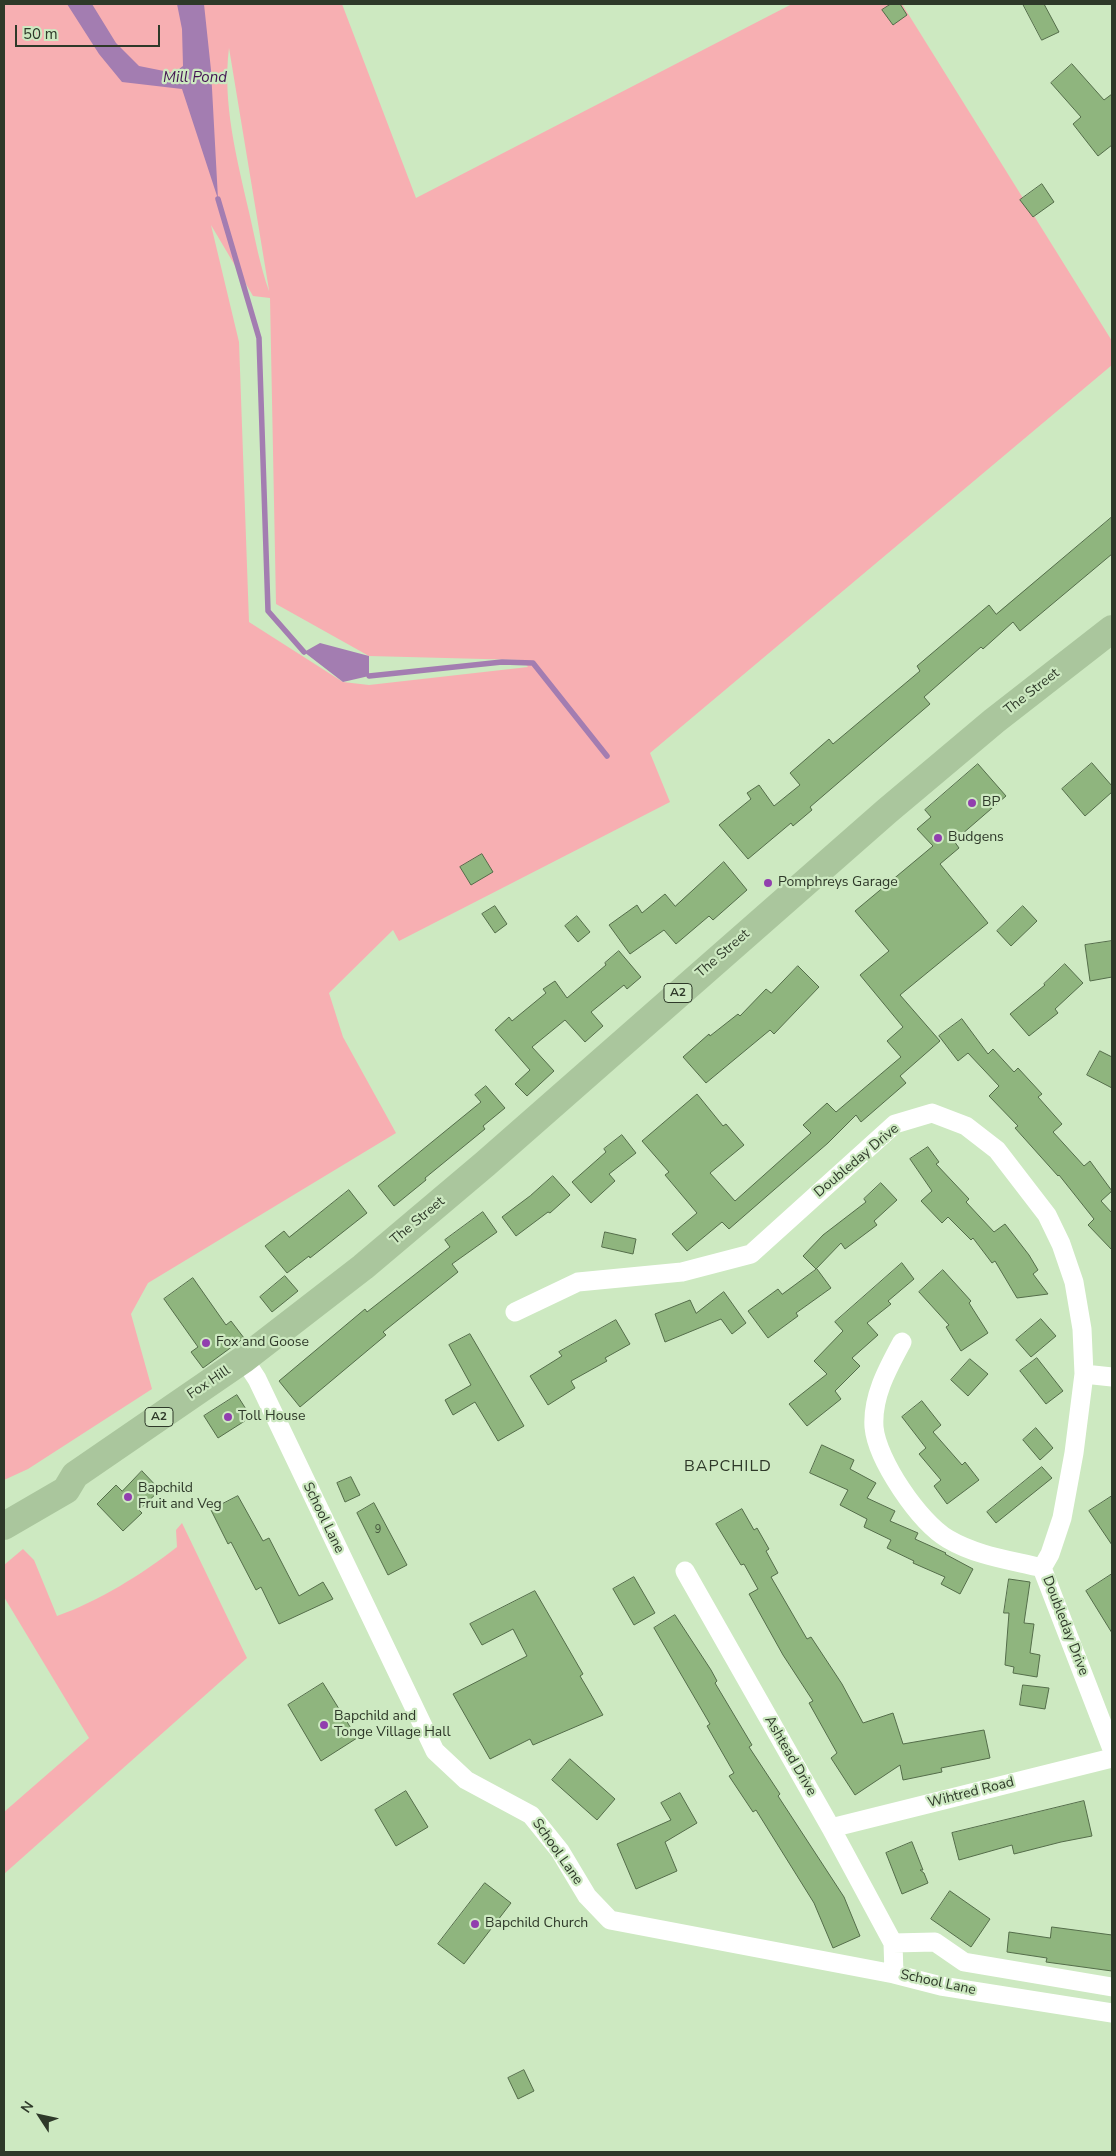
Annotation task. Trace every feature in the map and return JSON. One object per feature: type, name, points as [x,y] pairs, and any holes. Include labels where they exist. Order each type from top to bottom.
[{"type":"main road","name":"The Street","points":[[244,1359],[363,1267],[485,1164],[887,811],[994,721],[1112,629]]},
{"type":"main road","name":"Fox Hill","points":[[4,1526],[66,1490],[75,1475],[244,1359]]},
{"type":"main road","name":"Fox Hill","points":[[4,1505],[58,1477],[75,1475]]},
{"type":"street","name":"Doubleday Drive","points":[[515,1312],[578,1282],[682,1272],[751,1254],[895,1124],[932,1113],[966,1126],[997,1150],[1047,1216],[1061,1244],[1074,1282],[1082,1329],[1084,1374],[1074,1453],[1062,1518],[1050,1554],[1042,1568],[1112,1749]]},
{"type":"street","points":[[902,1342],[879,1390],[874,1428],[886,1464],[914,1509],[946,1538],[977,1552],[1042,1568]]},
{"type":"street","name":"School Lane","points":[[244,1359],[257,1379],[435,1751],[466,1780],[531,1815],[560,1851],[587,1896],[610,1920],[894,1974],[941,1986],[1112,2013]]},
{"type":"street","points":[[1084,1374],[1112,1377]]},
{"type":"street","name":"Ashtead Drive","points":[[685,1571],[831,1828],[893,1943],[894,1974]]},
{"type":"street","name":"Wihtred Road","points":[[831,1828],[1112,1758]]},
{"type":"street","points":[[893,1943],[935,1942],[964,1962],[1112,1987]]},
{"type":"shaded area","points":[[4,4],[342,4],[416,198],[792,4],[902,4],[1112,341],[1112,365],[650,753],[670,802],[399,941],[393,930],[329,993],[343,1037],[396,1133],[148,1283],[131,1314],[152,1389],[28,1469],[4,1480]],"holes":[[[229,48],[269,290],[269,291],[258,252],[232,131],[227,89]],[[211,225],[253,296],[270,298],[276,604],[369,656],[522,660],[528,667],[369,685],[343,682],[249,622],[239,342]]]},
{"type":"shaded area","points":[[182,1523],[247,1658],[4,1874],[4,1812],[89,1738],[4,1597],[4,1565],[23,1549],[34,1560],[57,1616],[104,1595],[177,1547],[176,1530]]},
{"type":"water","name":"Mill Pond","points":[[67,4],[92,4],[116,43],[139,66],[174,73],[183,66],[182,29],[177,4],[204,4],[211,70],[218,199],[182,89],[122,82],[99,54]]},
{"type":"water","points":[[320,643],[369,656],[369,676],[343,682],[304,652]]},
{"type":"building","points":[[891,4],[900,4],[907,15],[893,25],[882,10]]},
{"type":"building","points":[[1023,4],[1044,4],[1059,32],[1042,40]]},
{"type":"building","points":[[1072,64],[1104,100],[1112,94],[1112,145],[1098,156],[1073,124],[1081,117],[1051,83]]},
{"type":"building","points":[[1042,184],[1054,202],[1033,217],[1020,200]]},
{"type":"building","points":[[1112,517],[1112,554],[1020,631],[1013,622],[983,649],[981,647],[924,697],[930,704],[810,807],[812,810],[793,826],[791,823],[748,859],[719,825],[751,799],[747,793],[759,785],[774,806],[800,785],[790,773],[829,739],[833,744],[920,671],[917,666],[989,605],[996,614]]},
{"type":"building","points":[[1092,763],[1112,786],[1112,792],[1085,816],[1062,789]]},
{"type":"building","points":[[978,764],[1006,796],[954,841],[959,848],[940,864],[988,923],[900,995],[940,1041],[900,1076],[906,1083],[861,1122],[856,1115],[828,1143],[729,1229],[722,1222],[687,1251],[672,1234],[697,1213],[665,1175],[669,1172],[642,1141],[697,1094],[723,1126],[726,1124],[744,1145],[710,1173],[735,1201],[811,1133],[803,1125],[827,1103],[836,1112],[901,1057],[887,1041],[903,1027],[860,975],[889,951],[855,911],[933,846],[917,829],[931,817],[925,810]]},
{"type":"building","points":[[482,854],[493,872],[471,885],[460,867]]},
{"type":"building","points":[[724,862],[747,890],[713,920],[709,916],[676,944],[664,930],[630,954],[609,925],[637,905],[642,913],[665,894],[675,906]]},
{"type":"building","points":[[495,906],[507,924],[495,933],[482,914]]},
{"type":"building","points":[[1023,906],[1037,921],[1011,946],[997,931]]},
{"type":"building","points":[[577,916],[590,932],[578,942],[565,926]]},
{"type":"building","points":[[1112,941],[1112,977],[1090,981],[1085,945]]},
{"type":"building","points":[[619,951],[641,977],[627,989],[624,985],[591,1012],[603,1026],[585,1042],[565,1020],[532,1047],[554,1071],[527,1096],[515,1084],[530,1070],[495,1030],[509,1017],[512,1021],[546,993],[543,989],[555,981],[567,998],[606,965],[605,963]]},
{"type":"building","points":[[1065,964],[1083,983],[1055,1009],[1058,1013],[1029,1036],[1010,1014],[1045,985]]},
{"type":"building","points":[[798,966],[819,987],[774,1034],[770,1030],[706,1083],[683,1057],[709,1034],[710,1036],[738,1014],[740,1016],[766,989],[771,993]]},
{"type":"building","points":[[962,1019],[988,1054],[993,1049],[1014,1072],[1018,1068],[1042,1094],[1038,1097],[1062,1124],[1053,1132],[1084,1166],[1090,1161],[1112,1191],[1101,1201],[1112,1213],[1112,1250],[1088,1225],[1094,1219],[1059,1175],[1015,1128],[1018,1126],[989,1096],[999,1086],[968,1053],[958,1061],[939,1036]]},
{"type":"building","points":[[1100,1051],[1112,1057],[1112,1088],[1087,1075]]},
{"type":"building","points":[[486,1086],[505,1108],[483,1126],[485,1129],[394,1206],[378,1186],[481,1102],[475,1095]]},
{"type":"building","points":[[622,1135],[636,1153],[609,1174],[615,1181],[591,1203],[572,1182],[606,1152],[604,1149]]},
{"type":"building","points":[[928,1147],[939,1162],[936,1164],[969,1199],[966,1202],[994,1232],[1005,1224],[1029,1255],[1038,1270],[1033,1274],[1048,1294],[1017,1298],[995,1261],[992,1263],[973,1238],[971,1240],[948,1217],[942,1223],[921,1201],[932,1191],[910,1159]]},
{"type":"building","points":[[553,1176],[570,1195],[550,1213],[548,1212],[516,1236],[502,1217]]},
{"type":"building","points":[[881,1183],[897,1200],[874,1221],[877,1225],[845,1249],[841,1243],[816,1269],[803,1256],[823,1235],[866,1202],[864,1199]]},
{"type":"building","points":[[349,1190],[367,1213],[310,1258],[309,1256],[287,1273],[265,1246],[284,1231],[289,1237]]},
{"type":"building","points":[[483,1212],[497,1232],[452,1264],[458,1272],[383,1332],[386,1335],[300,1407],[279,1381],[365,1309],[367,1312],[450,1247],[445,1240]]},
{"type":"building","points":[[605,1232],[636,1239],[633,1254],[602,1247]]},
{"type":"building","points":[[902,1263],[914,1279],[888,1301],[891,1304],[867,1323],[878,1335],[852,1358],[860,1366],[835,1391],[841,1399],[807,1426],[789,1404],[827,1374],[814,1361],[843,1331],[835,1322]]},
{"type":"building","points":[[817,1269],[831,1288],[796,1313],[798,1316],[768,1338],[748,1311],[778,1289],[782,1294]]},
{"type":"building","points":[[943,1270],[971,1301],[969,1303],[988,1333],[961,1351],[946,1327],[949,1325],[919,1292]]},
{"type":"building","points":[[285,1276],[298,1291],[272,1312],[260,1297]]},
{"type":"building","points":[[193,1278],[226,1325],[231,1321],[244,1338],[203,1368],[191,1352],[198,1347],[164,1299]]},
{"type":"building","points":[[724,1292],[746,1323],[732,1334],[721,1319],[665,1342],[655,1314],[690,1300],[696,1313]]},
{"type":"building","points":[[1041,1319],[1056,1336],[1031,1357],[1016,1340]]},
{"type":"building","points":[[616,1320],[630,1344],[605,1358],[607,1361],[571,1381],[575,1388],[548,1405],[530,1376],[562,1356],[559,1352]]},
{"type":"building","points":[[470,1334],[524,1426],[498,1441],[475,1402],[453,1415],[445,1400],[471,1385],[449,1345]]},
{"type":"building","points":[[1037,1358],[1063,1391],[1046,1404],[1020,1371]]},
{"type":"building","points":[[970,1359],[988,1374],[968,1396],[951,1380]]},
{"type":"building","name":"Toll House","points":[[237,1395],[251,1417],[218,1438],[204,1416]]},
{"type":"building","points":[[922,1401],[941,1425],[933,1432],[962,1465],[965,1462],[979,1480],[947,1504],[934,1486],[941,1480],[919,1454],[926,1448],[902,1417]]},
{"type":"building","points":[[1036,1428],[1053,1448],[1040,1460],[1023,1440]]},
{"type":"building","points":[[822,1445],[854,1460],[850,1469],[876,1483],[867,1498],[895,1511],[890,1521],[918,1533],[915,1539],[946,1553],[973,1569],[960,1594],[941,1584],[945,1577],[913,1563],[914,1561],[887,1548],[891,1540],[864,1527],[867,1519],[840,1505],[848,1490],[810,1473]]},
{"type":"building","points":[[1042,1467],[1052,1478],[996,1523],[987,1512]]},
{"type":"building","name":"Bapchild Fruit and Veg","points":[[142,1471],[160,1490],[139,1510],[142,1513],[123,1531],[97,1504],[116,1485],[122,1491]]},
{"type":"building","points":[[351,1477],[360,1495],[345,1502],[337,1483]]},
{"type":"building","points":[[238,1496],[263,1541],[269,1538],[299,1596],[323,1582],[333,1599],[279,1624],[261,1587],[256,1590],[231,1542],[228,1544],[211,1510]]},
{"type":"building","points":[[1112,1496],[1112,1545],[1089,1511]]},
{"type":"building","points":[[374,1503],[407,1565],[388,1575],[357,1513]]},
{"type":"building","points":[[742,1509],[754,1530],[757,1528],[769,1549],[766,1551],[778,1573],[771,1577],[807,1639],[811,1637],[842,1684],[863,1723],[893,1713],[903,1744],[984,1730],[990,1758],[941,1768],[942,1772],[903,1780],[900,1765],[855,1795],[831,1758],[837,1753],[809,1703],[813,1701],[783,1655],[749,1594],[758,1589],[744,1564],[741,1565],[716,1524]]},
{"type":"building","points":[[1112,1574],[1112,1633],[1086,1591]]},
{"type":"building","points":[[634,1577],[655,1613],[634,1625],[613,1589]]},
{"type":"building","points":[[1009,1579],[1030,1582],[1024,1623],[1034,1624],[1030,1653],[1040,1655],[1037,1677],[1013,1673],[1014,1667],[1005,1665],[1009,1613],[1004,1613]]},
{"type":"building","points":[[535,1591],[583,1674],[580,1676],[603,1715],[533,1745],[530,1739],[490,1759],[453,1694],[527,1656],[513,1629],[482,1645],[470,1624]]},
{"type":"building","points":[[675,1615],[711,1670],[717,1681],[715,1683],[752,1745],[749,1747],[780,1794],[778,1796],[844,1897],[860,1936],[833,1948],[814,1903],[756,1810],[753,1812],[729,1776],[734,1773],[707,1726],[710,1724],[654,1628]]},
{"type":"building","name":"Bapchild and Tonge Village Hall","points":[[323,1683],[357,1738],[321,1761],[288,1705]]},
{"type":"building","points":[[1023,1685],[1049,1688],[1045,1709],[1020,1705]]},
{"type":"building","points":[[570,1759],[615,1799],[597,1820],[552,1780]]},
{"type":"building","points":[[406,1791],[428,1827],[396,1846],[375,1810]]},
{"type":"building","points":[[680,1793],[697,1823],[665,1842],[677,1871],[636,1889],[617,1844],[671,1820],[661,1803]]},
{"type":"building","points":[[1084,1801],[1092,1836],[1014,1854],[1012,1845],[959,1860],[952,1833]]},
{"type":"building","points":[[912,1842],[923,1870],[920,1870],[924,1873],[928,1883],[902,1894],[886,1853]]},
{"type":"building","name":"Bapchild Church","points":[[485,1883],[511,1903],[464,1964],[438,1944]]},
{"type":"building","points":[[950,1891],[990,1919],[971,1947],[931,1919]]},
{"type":"building","points":[[1052,1927],[1112,1935],[1112,1971],[1046,1962],[1047,1958],[1007,1952],[1009,1932],[1050,1938]]},
{"type":"building","points":[[524,2070],[534,2091],[518,2099],[508,2078]]},
{"type":"waterway","points":[[218,199],[259,338],[268,611],[304,652]]},
{"type":"waterway","points":[[369,676],[502,662],[533,663],[607,756]]},
{"type":"place","name":"BP","points":[[972,803]]},
{"type":"place","name":"Budgens","points":[[938,838]]},
{"type":"place","name":"Pomphreys Garage","points":[[768,883]]},
{"type":"place","name":"Fox and Goose","points":[[206,1343]]},
{"type":"place","name":"Toll House","points":[[228,1417]]},
{"type":"place","name":"Bapchild Fruit and Veg","points":[[128,1497]]},
{"type":"place","name":"Bapchild and Tonge Village Hall","points":[[324,1725]]},
{"type":"place","name":"Bapchild Church","points":[[475,1924]]},
{"type":"district","name":"BAPCHILD","points":[[728,1467]]}]
